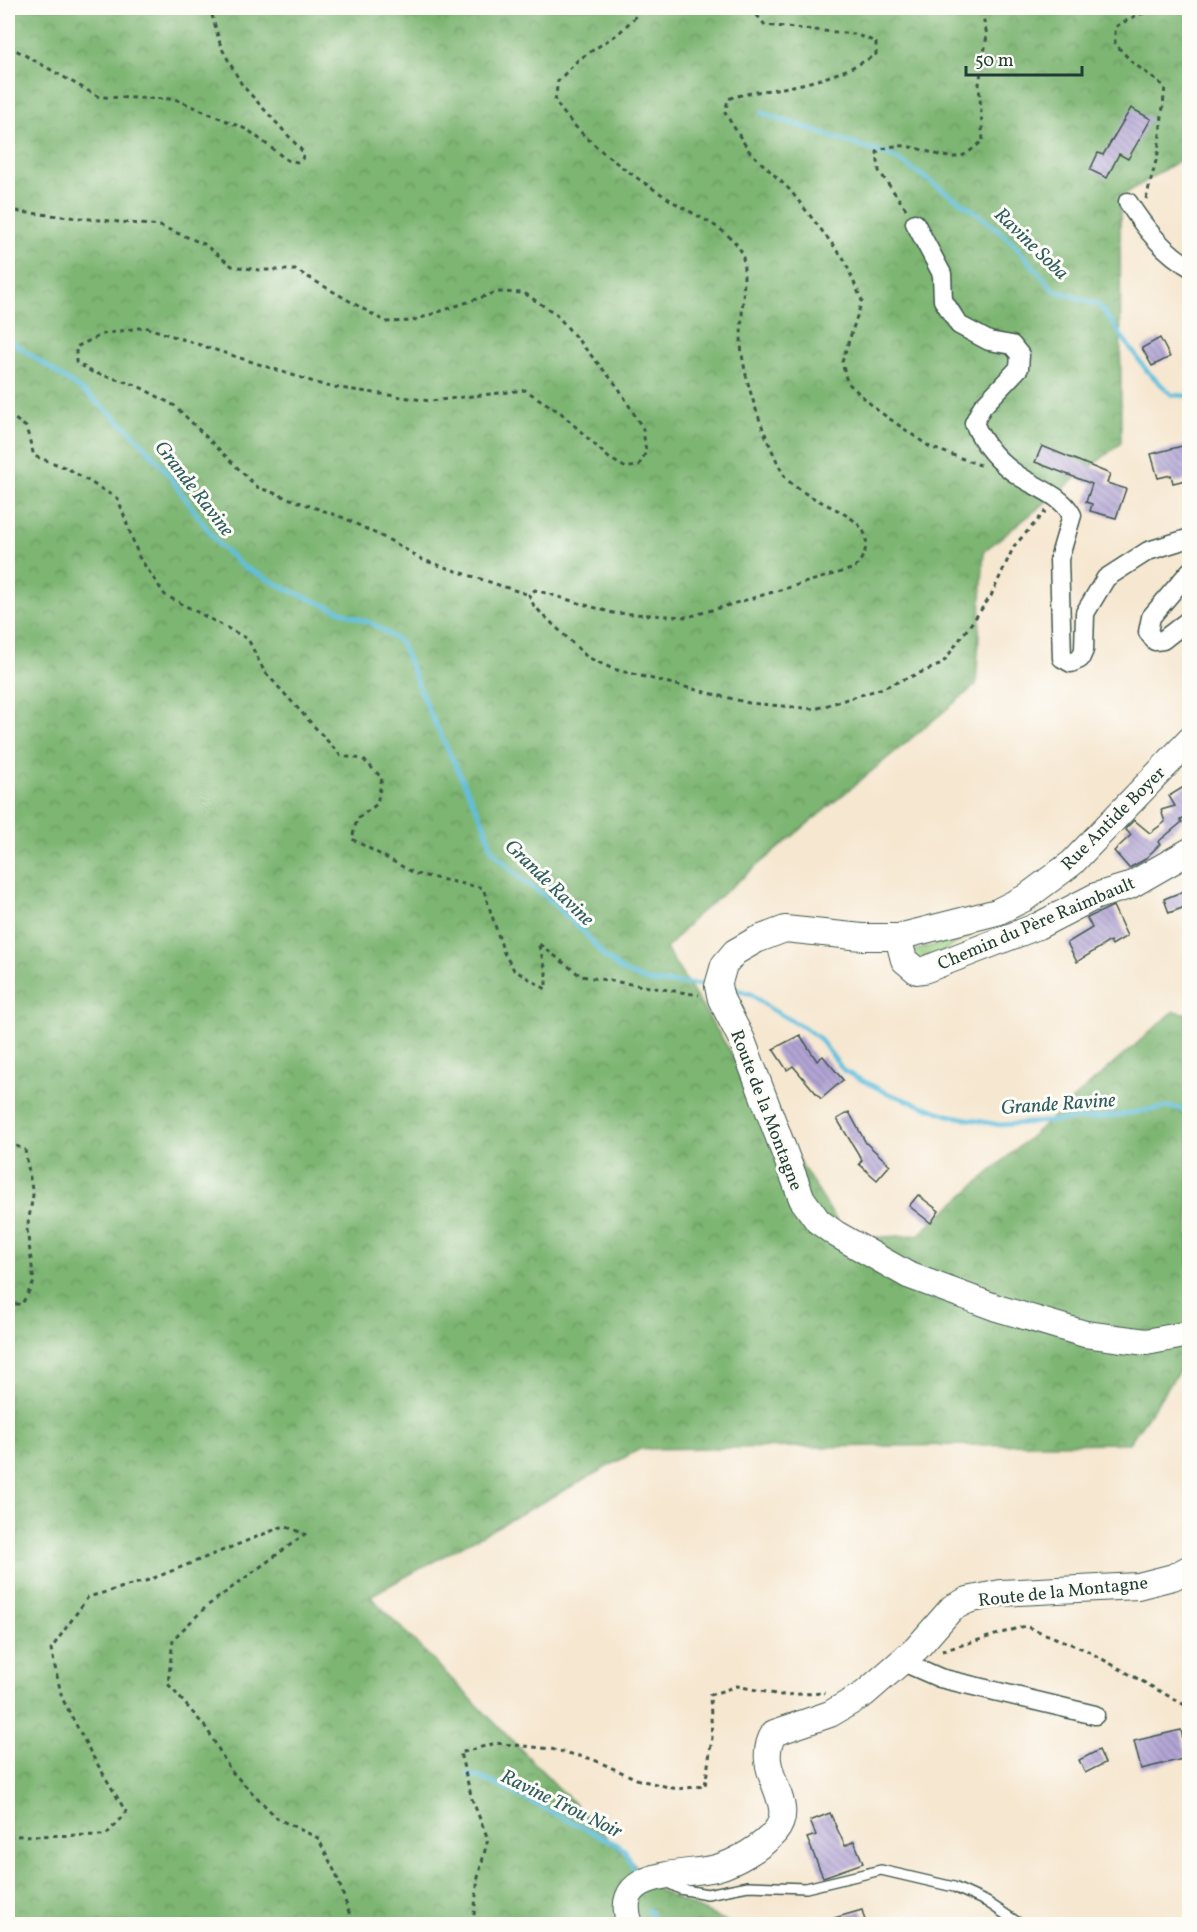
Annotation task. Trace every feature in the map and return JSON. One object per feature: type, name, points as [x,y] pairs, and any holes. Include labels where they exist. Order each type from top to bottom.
[{"type":"main road","name":"Rue Antide Boyer","points":[[897,937],[997,912],[1025,898],[1072,863],[1190,740]]},
{"type":"main road","name":"Chemin du Père Raimbault","points":[[897,937],[904,960],[917,971],[924,970],[1038,926],[1096,896],[1129,886],[1190,851]]},
{"type":"main road","name":"Route de la Montagne","points":[[897,937],[862,937],[785,929],[756,940],[735,952],[724,965],[717,986],[721,999],[742,1040],[802,1200],[818,1221],[836,1234],[908,1275],[997,1308],[1085,1334],[1146,1342],[1190,1335]]},
{"type":"main road","name":"Route de la Montagne","points":[[630,1924],[627,1904],[634,1891],[655,1877],[717,1868],[749,1851],[775,1832],[782,1819],[782,1804],[765,1760],[768,1743],[774,1733],[830,1714],[864,1694],[917,1648],[952,1608],[968,1600],[1001,1593],[1138,1587],[1173,1577],[1190,1568]]},
{"type":"street","points":[[1136,203],[1140,221],[1179,261],[1190,267]]},
{"type":"street","points":[[915,223],[942,274],[943,300],[959,325],[988,341],[1012,345],[1020,355],[1019,368],[982,407],[974,423],[985,447],[1018,476],[1066,504],[1072,515],[1059,559],[1062,657],[1071,663],[1080,659],[1084,650],[1084,613],[1106,578],[1148,551],[1190,538]]},
{"type":"street","points":[[1190,571],[1151,617],[1148,632],[1155,641],[1163,640],[1190,619]]},
{"type":"street","points":[[901,1661],[940,1678],[1095,1715]]},
{"type":"lane","points":[[655,1877],[680,1889],[707,1894],[748,1886],[819,1887],[881,1870],[954,1887],[987,1902],[1020,1924]]},
{"type":"path","points":[[8,48],[14,49],[99,97],[175,99],[248,130],[287,160],[297,162],[302,159],[304,153],[242,85],[221,47],[210,8]]},
{"type":"path","points":[[529,595],[535,590],[560,595],[613,613],[688,617],[855,568],[865,555],[865,535],[855,519],[804,494],[782,474],[752,399],[742,354],[740,315],[745,263],[742,251],[731,238],[649,186],[570,123],[555,101],[558,81],[578,60],[619,33],[637,15],[636,8]]},
{"type":"path","points":[[751,8],[765,25],[854,34],[876,42],[876,54],[857,67],[790,87],[740,94],[728,99],[725,113],[749,151],[790,190],[844,260],[862,302],[842,362],[847,382],[878,410],[930,447],[985,466]]},
{"type":"path","points":[[915,223],[879,171],[877,152],[888,145],[913,146],[945,155],[963,156],[983,141],[979,84],[987,35],[982,12],[975,8]]},
{"type":"path","points":[[1136,203],[1158,153],[1165,87],[1132,62],[1115,44],[1115,27],[1137,15],[1164,8]]},
{"type":"path","points":[[8,207],[20,212],[160,226],[204,244],[232,266],[259,270],[296,270],[386,322],[412,321],[497,292],[524,293],[556,314],[618,387],[643,429],[646,452],[639,465],[626,468],[609,458],[561,413],[525,390],[430,401],[326,387],[145,327],[104,334],[76,347],[76,362],[92,372],[136,385],[175,406],[257,487],[344,518],[395,543],[423,560],[529,595],[534,606],[587,657],[613,669],[749,704],[815,709],[880,689],[942,664],[991,596],[1014,546],[1058,499]]},
{"type":"path","points":[[8,414],[26,427],[34,456],[68,468],[117,500],[139,557],[165,595],[248,639],[264,671],[341,756],[363,759],[382,778],[377,804],[357,819],[352,839],[416,874],[483,888],[504,953],[514,970],[546,989],[546,970],[538,943],[581,976],[721,999]]},
{"type":"path","points":[[8,1142],[25,1150],[33,1196],[27,1229],[34,1282],[22,1304],[8,1304]]},
{"type":"path","points":[[8,1836],[106,1834],[126,1812],[62,1698],[51,1649],[88,1597],[148,1580],[284,1526],[305,1534],[207,1606],[173,1640],[168,1684],[207,1729],[231,1771],[278,1819],[318,1838],[336,1874],[353,1924]]},
{"type":"path","points":[[940,1652],[1025,1626],[1086,1650],[1190,1708]]},
{"type":"path","points":[[473,1924],[478,1877],[488,1839],[472,1799],[460,1753],[496,1743],[551,1749],[592,1759],[639,1780],[677,1789],[705,1786],[712,1738],[710,1695],[737,1686],[780,1695],[832,1693]]},
{"type":"green space","points":[[8,8],[1189,8],[1189,154],[1120,197],[1121,443],[984,551],[976,685],[696,916],[666,949],[848,1239],[918,1235],[1174,1011],[1189,1014],[1189,1357],[1129,1443],[640,1449],[370,1596],[661,1892],[733,1924],[8,1924]]},
{"type":"green space","points":[[969,930],[970,935],[938,955],[916,959],[913,951],[954,940]]},
{"type":"building","points":[[1131,108],[1151,119],[1128,159],[1119,154],[1107,178],[1090,170],[1098,153],[1103,155]]},
{"type":"building","points":[[1160,338],[1170,357],[1152,366],[1142,348]]},
{"type":"building","points":[[1190,444],[1190,479],[1173,483],[1171,475],[1158,478],[1151,454]]},
{"type":"building","points":[[1042,446],[1110,474],[1107,483],[1126,489],[1116,518],[1090,511],[1092,504],[1086,502],[1092,484],[1035,462]]},
{"type":"building","points":[[1190,783],[1190,817],[1180,820],[1182,822],[1158,842],[1160,844],[1144,860],[1129,868],[1114,851],[1131,835],[1125,829],[1134,820],[1150,833],[1165,822],[1161,810],[1175,806],[1169,796]]},
{"type":"building","points":[[1186,890],[1190,905],[1169,913],[1164,899]]},
{"type":"building","points":[[1113,906],[1127,936],[1112,945],[1110,941],[1077,962],[1067,943],[1092,928],[1087,918]]},
{"type":"building","points":[[800,1035],[817,1061],[823,1056],[843,1080],[821,1099],[793,1066],[787,1070],[773,1049]]},
{"type":"building","points":[[849,1112],[866,1143],[890,1165],[877,1180],[859,1164],[862,1160],[837,1119]]},
{"type":"building","points":[[918,1195],[939,1211],[931,1223],[909,1206]]},
{"type":"building","points":[[1181,1730],[1187,1758],[1141,1769],[1134,1741]]},
{"type":"building","points":[[1099,1750],[1105,1763],[1085,1773],[1079,1760]]},
{"type":"building","points":[[830,1813],[845,1846],[854,1841],[863,1863],[823,1877],[807,1838],[816,1835],[810,1821]]},
{"type":"building","points":[[862,1910],[866,1924],[825,1924],[824,1921]]},
{"type":"waterway","name":"Ravine Soba","points":[[762,113],[896,158],[980,215],[1012,242],[1054,290],[1099,305],[1147,371],[1172,395],[1190,396]]},
{"type":"waterway","name":"Grande Ravine","points":[[8,339],[91,397],[130,430],[162,466],[219,545],[242,566],[293,592],[375,625],[401,643],[429,711],[485,826],[492,850],[522,880],[546,897],[581,929],[606,958],[623,971],[649,982],[710,985]]},
{"type":"waterway","name":"Grande Ravine","points":[[727,987],[751,994],[769,1008],[819,1038],[844,1071],[887,1093],[948,1115],[1000,1125],[1106,1117],[1167,1107],[1190,1110]]},
{"type":"waterway","name":"Ravine Trou Noir","points":[[468,1774],[489,1781],[614,1843],[625,1850],[633,1869]]},
{"type":"waterway","name":"Ravine Trou Noir","points":[[648,1910],[658,1924]]}]
